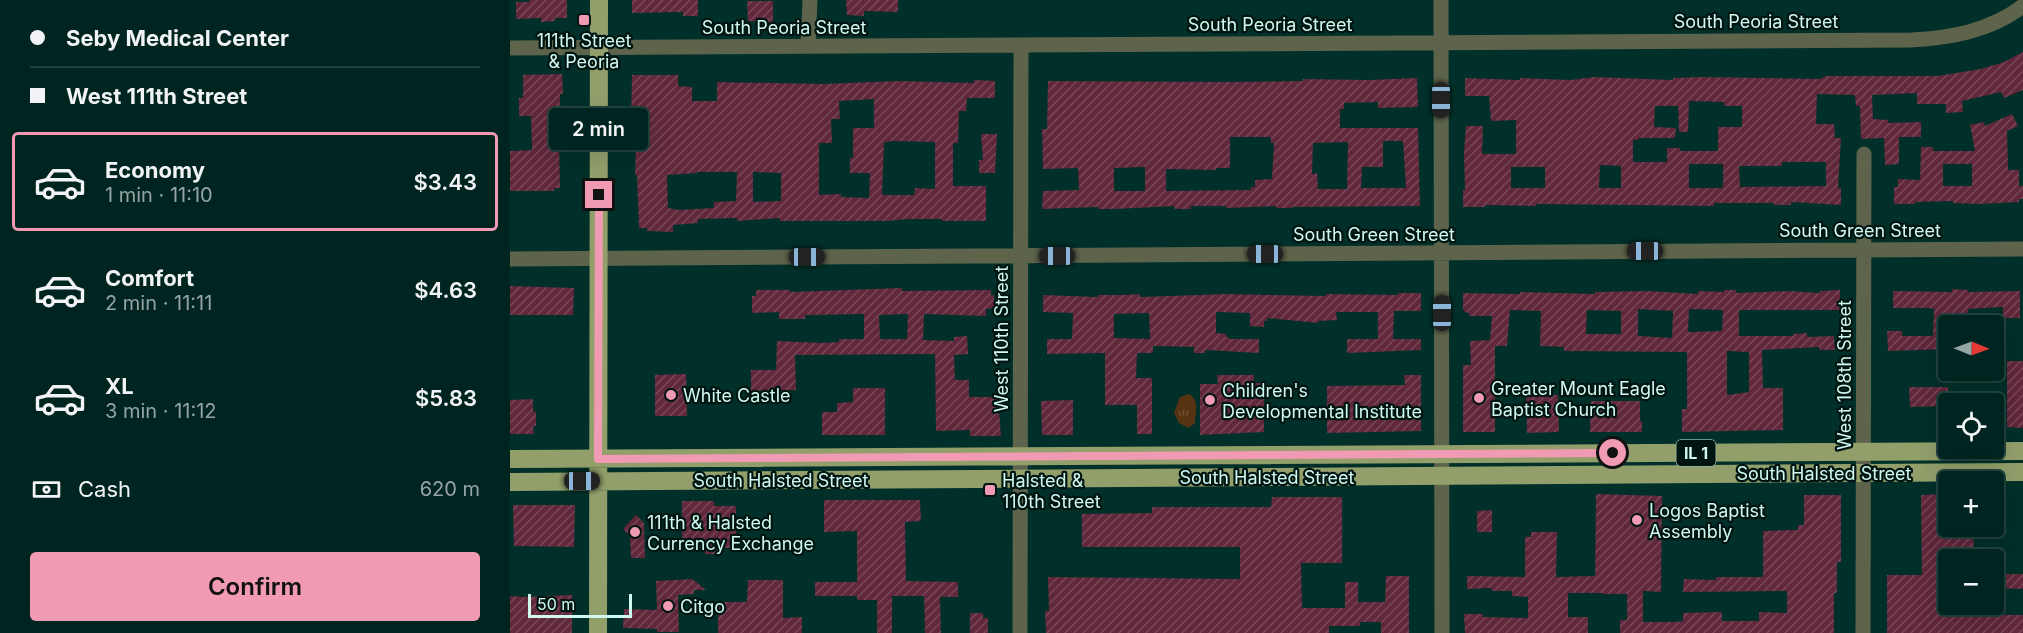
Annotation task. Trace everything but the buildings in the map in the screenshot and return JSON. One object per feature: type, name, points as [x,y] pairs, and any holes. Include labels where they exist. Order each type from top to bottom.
[{"type":"main road","points":[[598,633],[599,0]]},
{"type":"main road","name":"South Halsted Street","points":[[510,459],[2023,451]]},
{"type":"main road","name":"South Halsted Street","points":[[510,482],[2023,472]]},
{"type":"street","points":[[808,46],[810,0]]},
{"type":"street","points":[[1441,0],[1442,633]]},
{"type":"street","name":"South Peoria Street","points":[[510,48],[1941,39],[1966,34],[1992,24],[2023,6]]},
{"type":"street","name":"West 110th Street","points":[[1020,633],[1021,45]]},
{"type":"street","name":"West 108th Street","points":[[1863,633],[1864,154]]},
{"type":"street","name":"South Green Street","points":[[510,259],[2023,249]]},
{"type":"green space","points":[[1189,394],[1195,400],[1196,407],[1195,423],[1189,428],[1179,423],[1174,413],[1180,397]]},
{"type":"place","name":"111th Street & Peoria","points":[[584,20]]},
{"type":"place","name":"White Castle","points":[[671,395]]},
{"type":"place","name":"Greater Mount Eagle Baptist Church","points":[[1479,398]]},
{"type":"place","name":"Children's Developmental Institute","points":[[1210,400]]},
{"type":"place","name":"Halsted & 110th Street","points":[[990,490]]},
{"type":"place","name":"Logos Baptist Assembly","points":[[1637,520]]},
{"type":"place","name":"111th & Halsted Currency Exchange","points":[[635,532]]},
{"type":"place","name":"Citgo","points":[[668,606]]},
{"type":"route","points":[[599,195],[598,459],[1613,453]]}]
